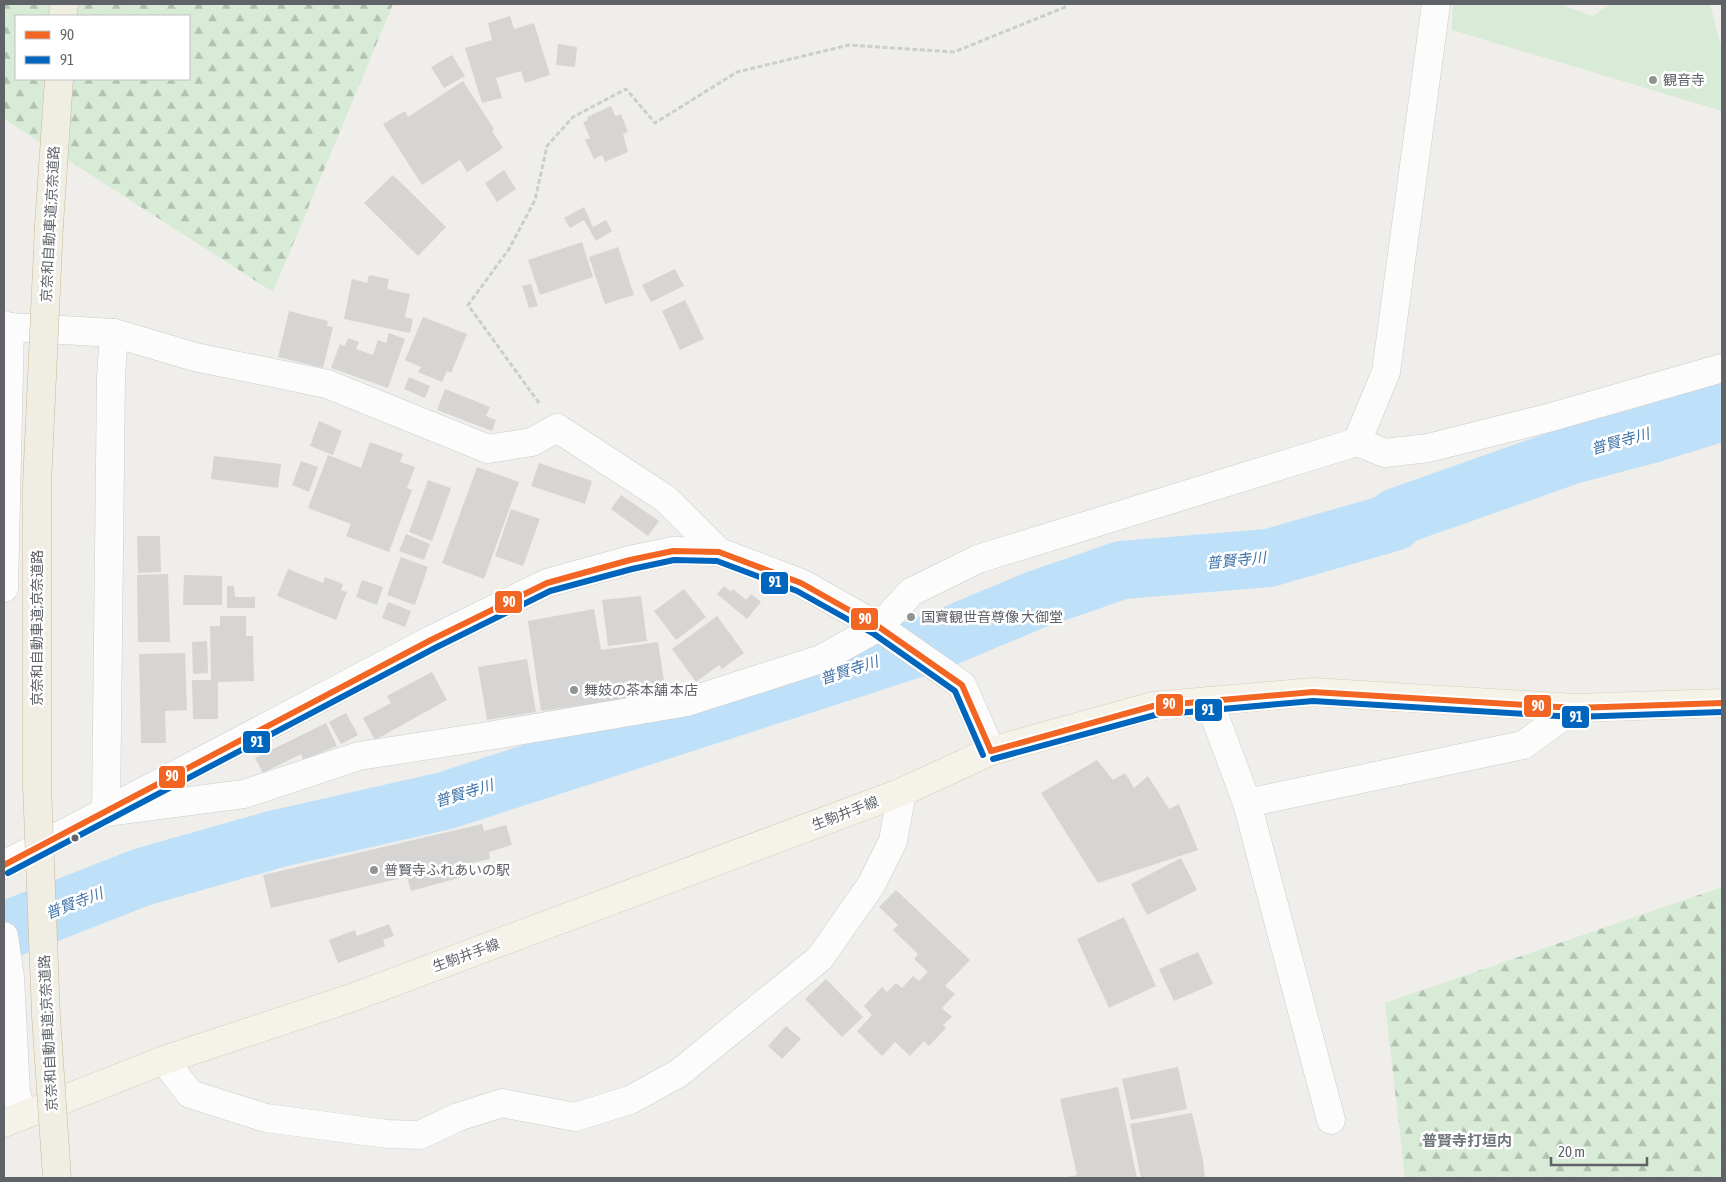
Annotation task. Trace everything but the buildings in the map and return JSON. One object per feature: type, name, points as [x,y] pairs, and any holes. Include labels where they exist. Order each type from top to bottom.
[{"type":"highway","name":"京奈和自動車道;京奈道路","points":[[57,1178],[46,1016],[37,786],[37,484],[49,225],[59,80]]},
{"type":"main road","name":"生駒井手線","points":[[13,1119],[164,1060],[350,998],[902,792],[992,751],[1153,706],[1314,692],[1575,708],[1722,702]]},
{"type":"street","points":[[1357,442],[1386,372],[1436,4]]},
{"type":"street","points":[[4,588],[7,326],[114,333],[195,357],[327,384],[488,449],[532,442],[557,428],[666,499],[719,552]]},
{"type":"street","points":[[106,812],[111,377],[114,333]]},
{"type":"street","points":[[106,812],[244,794],[359,756],[687,702],[821,659],[879,628],[911,592],[978,559],[1357,442],[1385,453],[1428,448],[1548,418],[1722,368]]},
{"type":"street","points":[[4,865],[431,640],[547,583],[630,560],[673,551],[719,552],[801,584],[879,628],[962,685],[992,751]]},
{"type":"street","points":[[1209,701],[1247,803],[1331,1120]]},
{"type":"street","points":[[1247,803],[1523,745],[1575,708]]},
{"type":"street","points":[[164,1060],[190,1094],[266,1118],[388,1134],[420,1135],[458,1117],[502,1103],[575,1117],[630,1100],[679,1073],[820,958],[871,885],[894,840],[902,792]]},
{"type":"street","points":[[4,936],[10,977],[16,1093],[13,1119]]},
{"type":"path","points":[[557,428],[468,305],[509,249],[536,200],[547,146],[573,116],[626,89],[655,124],[737,72],[849,45],[954,52],[1068,6]]},
{"type":"green space","points":[[4,4],[393,4],[273,292],[4,119]]},
{"type":"green space","name":"観音寺","points":[[1453,4],[1559,4],[1593,16],[1611,4],[1710,4],[1722,50],[1722,111],[1452,30]]},
{"type":"green space","points":[[1722,887],[1722,1178],[1405,1178],[1385,1003]]},
{"type":"waterway","name":"普賢寺川","points":[[4,931],[142,877],[276,839],[444,801],[930,644],[1035,600],[1122,570],[1269,558],[1394,522],[1396,517],[1572,455],[1648,435],[1722,412]]},
{"type":"transit line","name":"90","points":[[4,865],[431,640],[547,583],[630,560],[673,551],[719,552],[801,583],[879,627],[962,685],[991,751]]},
{"type":"transit line","name":"91","points":[[8,873],[435,648],[550,591],[674,560],[717,561],[797,591],[874,634],[955,691],[983,755]]},
{"type":"transit line","name":"90","points":[[991,751],[1153,706],[1313,692],[1575,708],[1722,703]]},
{"type":"transit line","name":"91","points":[[993,759],[1155,715],[1313,701],[1574,717],[1722,712]]},
{"type":"place","name":"観音寺","points":[[1653,80]]},
{"type":"place","name":"国寶観世音尊像 大御堂","points":[[911,617]]},
{"type":"place","name":"舞妓の茶本舗 本店","points":[[574,690]]},
{"type":"place","name":"普賢寺ふれあいの駅","points":[[374,870]]},
{"type":"district","name":"普賢寺打垣内","points":[[1467,1140]]}]
